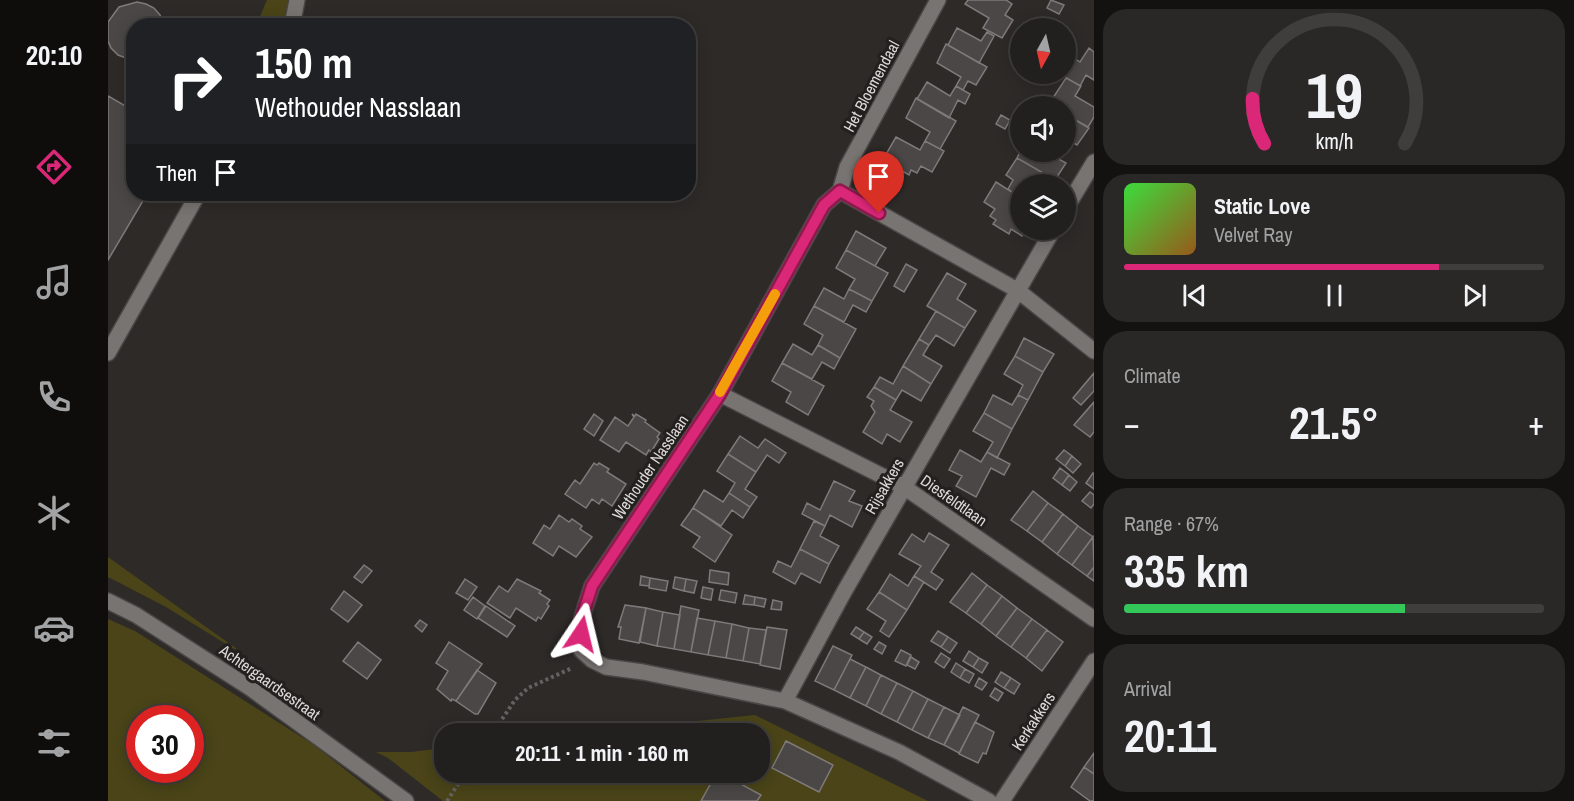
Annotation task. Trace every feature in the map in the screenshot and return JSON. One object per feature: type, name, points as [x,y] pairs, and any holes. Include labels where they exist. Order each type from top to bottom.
[{"type":"street","points":[[294,18],[297,0]]},
{"type":"street","name":"Het Bloemendaal","points":[[840,191],[847,167],[938,0]]},
{"type":"street","points":[[1076,192],[1094,162]]},
{"type":"street","points":[[840,191],[1017,290],[1094,351]]},
{"type":"street","name":"Wethouder Nasslaan","points":[[592,660],[580,651],[582,617],[592,586],[720,394],[824,205],[840,191]]},
{"type":"street","points":[[108,353],[194,201]]},
{"type":"street","points":[[1017,290],[1047,240]]},
{"type":"street","name":"Rijsakkers","points":[[785,701],[844,592],[1017,290]]},
{"type":"street","name":"Diesfeldtlaan","points":[[720,394],[904,487],[1094,619]]},
{"type":"street","name":"Achtergaardsestraat","points":[[108,601],[136,615],[250,688],[406,801]]},
{"type":"street","points":[[592,660],[606,667],[643,672],[785,701],[899,752],[989,801]]},
{"type":"street","name":"Kerkakkers","points":[[1002,801],[1094,661]]},
{"type":"path","points":[[499,723],[515,700],[528,688],[592,660]]},
{"type":"path","points":[[447,801],[459,783]]},
{"type":"shaded area","points":[[267,0],[288,0],[286,18],[259,18]]},
{"type":"shaded area","points":[[108,557],[237,649],[166,607],[108,577]]},
{"type":"shaded area","points":[[108,619],[135,631],[314,745],[385,801],[108,801]]},
{"type":"shaded area","points":[[755,715],[928,801],[443,801],[388,758],[376,752],[434,749],[434,783],[770,783],[770,723],[678,723]]},
{"type":"building","points":[[968,0],[1006,0],[1012,4],[1005,15],[1010,18],[1010,25],[1002,38],[983,28],[989,18],[965,4]]},
{"type":"building","points":[[1051,0],[1064,5],[1059,14],[1047,8]]},
{"type":"building","points":[[137,2],[146,4],[154,8],[161,18],[126,18],[126,58],[118,55],[108,41],[108,22],[119,7]]},
{"type":"building","points":[[957,28],[981,41],[987,32],[994,36],[979,63],[948,45]]},
{"type":"building","points":[[946,44],[987,67],[976,85],[968,81],[963,90],[956,86],[961,77],[937,63]]},
{"type":"building","points":[[1089,48],[1094,52],[1094,80],[1086,75],[1080,86],[1076,84],[1076,59],[1080,62]]},
{"type":"building","points":[[927,82],[950,96],[956,86],[970,94],[965,104],[958,100],[949,118],[917,99]]},
{"type":"building","points":[[1076,83],[1081,86],[1075,96],[1054,96],[1062,84]]},
{"type":"building","points":[[108,96],[126,106],[126,201],[143,201],[108,260]]},
{"type":"building","points":[[1076,97],[1094,107],[1094,117],[1088,127],[1076,120]]},
{"type":"building","points":[[916,98],[956,121],[940,149],[925,141],[930,132],[906,118]]},
{"type":"building","points":[[1001,115],[1010,120],[1005,129],[996,124]]},
{"type":"building","points":[[1076,120],[1089,128],[1076,144]]},
{"type":"building","points":[[896,137],[920,150],[925,141],[944,151],[932,172],[921,166],[917,173],[911,170],[909,175],[893,166],[896,161],[885,156]]},
{"type":"building","points":[[1014,162],[1024,162],[1045,174],[1010,174],[1010,178],[1006,175]]},
{"type":"building","points":[[1024,162],[1066,163],[1059,174],[1045,174]]},
{"type":"building","points":[[996,182],[1010,191],[1009,234],[993,224],[996,220],[990,216],[995,209],[984,202]]},
{"type":"building","points":[[856,231],[886,248],[875,266],[846,250]]},
{"type":"building","points":[[846,250],[888,273],[872,301],[849,289],[855,279],[836,268]]},
{"type":"building","points":[[906,264],[917,270],[904,292],[894,286]]},
{"type":"building","points":[[947,273],[966,284],[957,299],[976,311],[965,328],[927,306]]},
{"type":"building","points":[[824,288],[844,299],[849,289],[872,301],[866,312],[853,305],[844,322],[814,306]]},
{"type":"building","points":[[814,306],[856,329],[840,358],[818,345],[823,335],[804,324]]},
{"type":"building","points":[[936,311],[965,328],[954,346],[936,335],[929,345],[919,339]]},
{"type":"building","points":[[1024,338],[1054,354],[1043,372],[1015,356]]},
{"type":"building","points":[[919,339],[929,345],[923,355],[942,366],[931,384],[903,366]]},
{"type":"building","points":[[793,344],[812,355],[818,345],[840,358],[834,369],[822,362],[812,379],[782,363]]},
{"type":"building","points":[[1015,356],[1043,372],[1028,400],[1018,395],[1023,385],[1004,374]]},
{"type":"building","points":[[782,363],[824,386],[808,415],[786,402],[791,392],[772,381]]},
{"type":"building","points":[[903,366],[931,384],[921,401],[902,390],[896,400],[874,387],[880,377],[893,384]]},
{"type":"building","points":[[1094,373],[1094,391],[1081,405],[1073,398]]},
{"type":"building","points":[[874,387],[896,400],[890,410],[912,422],[900,442],[887,434],[882,444],[863,432],[875,412],[871,406],[874,401],[867,397]]},
{"type":"building","points":[[993,395],[1012,405],[1018,395],[1028,400],[1012,429],[984,413]]},
{"type":"building","points":[[1094,402],[1094,432],[1090,437],[1074,425]]},
{"type":"building","points":[[984,413],[1012,429],[997,458],[987,452],[993,442],[973,431]]},
{"type":"building","points":[[594,414],[603,421],[594,436],[584,429]]},
{"type":"building","points":[[632,414],[646,420],[645,422],[660,433],[651,452],[649,450],[646,455],[626,442],[619,452],[600,440],[615,417],[628,426],[634,417]]},
{"type":"building","points":[[740,436],[758,448],[765,439],[786,453],[779,463],[767,455],[756,472],[728,454]]},
{"type":"building","points":[[960,450],[981,462],[987,452],[1010,464],[1004,475],[991,468],[976,497],[956,486],[962,476],[949,470]]},
{"type":"building","points":[[1064,450],[1072,456],[1065,466],[1056,459]]},
{"type":"building","points":[[728,454],[756,472],[745,489],[757,497],[750,507],[729,493],[735,483],[717,471]]},
{"type":"building","points":[[1072,456],[1081,464],[1073,473],[1065,466]]},
{"type":"building","points":[[594,463],[597,465],[599,463],[609,469],[607,472],[626,484],[612,506],[602,499],[599,504],[592,499],[586,508],[565,494],[575,480],[580,484]]},
{"type":"building","points":[[1060,468],[1069,475],[1062,485],[1053,478]]},
{"type":"building","points":[[1094,474],[1094,489],[1086,483]]},
{"type":"building","points":[[1069,475],[1077,482],[1070,491],[1062,485]]},
{"type":"building","points":[[834,481],[855,491],[849,501],[862,506],[852,527],[830,515],[825,526],[802,514],[807,503],[820,510]]},
{"type":"building","points":[[704,490],[723,502],[729,493],[750,507],[743,518],[732,510],[721,526],[693,508]]},
{"type":"building","points":[[1033,491],[1048,503],[1027,531],[1011,520]]},
{"type":"building","points":[[1090,492],[1094,495],[1094,504],[1091,508],[1082,501]]},
{"type":"building","points":[[1048,503],[1063,514],[1042,542],[1027,531]]},
{"type":"building","points":[[693,508],[732,535],[715,562],[693,547],[700,537],[681,525]]},
{"type":"building","points":[[1063,514],[1078,526],[1057,554],[1042,542]]},
{"type":"building","points":[[559,515],[569,522],[572,519],[582,526],[580,529],[592,537],[576,557],[559,546],[553,556],[533,543],[544,525],[550,529]]},
{"type":"building","points":[[814,521],[825,526],[820,536],[839,546],[829,564],[800,549]]},
{"type":"building","points":[[1078,526],[1093,537],[1072,565],[1057,554]]},
{"type":"building","points":[[929,533],[949,545],[931,572],[943,580],[936,590],[914,576],[921,566],[899,554],[912,534],[924,542]]},
{"type":"building","points":[[1093,537],[1094,567],[1087,576],[1072,565]]},
{"type":"building","points":[[800,549],[829,564],[820,583],[801,573],[795,584],[773,572],[778,561],[791,567]]},
{"type":"building","points":[[364,565],[372,571],[362,583],[354,577]]},
{"type":"building","points":[[1094,567],[1094,581],[1087,576]]},
{"type":"building","points":[[710,570],[729,573],[728,585],[709,582]]},
{"type":"building","points":[[972,573],[987,585],[966,613],[950,602]]},
{"type":"building","points":[[890,574],[908,586],[914,576],[924,582],[907,610],[879,592]]},
{"type":"building","points":[[641,576],[650,578],[649,586],[640,585]]},
{"type":"building","points":[[675,577],[686,579],[684,591],[673,588]]},
{"type":"building","points":[[650,578],[668,581],[666,591],[649,588]]},
{"type":"building","points":[[465,579],[477,587],[468,600],[456,593]]},
{"type":"building","points":[[517,579],[541,591],[539,593],[550,600],[541,619],[538,617],[536,621],[516,608],[510,618],[487,603],[499,586],[508,592]]},
{"type":"building","points":[[686,579],[697,581],[694,593],[684,591]]},
{"type":"building","points":[[987,585],[1002,596],[981,624],[966,613]]},
{"type":"building","points":[[703,587],[713,589],[711,600],[701,598]]},
{"type":"building","points":[[721,590],[737,593],[735,603],[719,600]]},
{"type":"building","points":[[344,591],[362,605],[348,622],[331,609]]},
{"type":"building","points":[[879,592],[907,610],[889,637],[880,631],[886,621],[867,609]]},
{"type":"building","points":[[745,595],[755,597],[754,605],[743,604]]},
{"type":"building","points":[[1002,596],[1017,608],[996,636],[981,624]]},
{"type":"building","points":[[473,597],[485,606],[477,619],[464,610]]},
{"type":"building","points":[[755,597],[766,599],[764,607],[754,605]]},
{"type":"building","points":[[773,600],[782,602],[781,610],[771,609]]},
{"type":"building","points":[[625,605],[646,608],[639,643],[619,639],[621,627],[618,627]]},
{"type":"building","points":[[486,606],[515,626],[507,637],[478,618]]},
{"type":"building","points":[[681,606],[699,610],[691,652],[674,649]]},
{"type":"building","points":[[646,608],[663,612],[657,646],[640,642]]},
{"type":"building","points":[[1017,608],[1032,619],[1011,647],[996,636]]},
{"type":"building","points":[[663,612],[680,615],[674,649],[657,646]]},
{"type":"building","points":[[697,618],[715,621],[708,655],[691,652]]},
{"type":"building","points":[[1032,619],[1047,630],[1026,658],[1011,647]]},
{"type":"building","points":[[420,620],[427,625],[422,632],[415,626]]},
{"type":"building","points":[[715,621],[732,624],[726,658],[708,655]]},
{"type":"building","points":[[732,624],[749,628],[743,661],[726,658]]},
{"type":"building","points":[[767,627],[787,630],[780,669],[760,665]]},
{"type":"building","points":[[856,627],[864,632],[859,639],[851,634]]},
{"type":"building","points":[[749,628],[766,630],[760,664],[743,661]]},
{"type":"building","points":[[1047,630],[1063,642],[1042,671],[1026,658]]},
{"type":"building","points":[[938,631],[948,637],[941,647],[931,641]]},
{"type":"building","points":[[864,632],[872,637],[867,644],[859,639]]},
{"type":"building","points":[[948,637],[957,643],[950,653],[941,647]]},
{"type":"building","points":[[358,642],[381,660],[367,679],[343,661]]},
{"type":"building","points":[[449,642],[482,664],[456,701],[452,699],[451,701],[437,689],[448,671],[436,663]]},
{"type":"building","points":[[879,642],[886,646],[882,654],[874,649]]},
{"type":"building","points":[[833,646],[852,655],[834,690],[815,681]]},
{"type":"building","points":[[901,650],[911,655],[906,666],[895,661]]},
{"type":"building","points":[[969,651],[979,658],[973,667],[963,661]]},
{"type":"building","points":[[941,653],[950,659],[944,668],[935,662]]},
{"type":"building","points":[[911,657],[919,662],[915,669],[907,665]]},
{"type":"building","points":[[979,658],[988,663],[982,673],[973,667]]},
{"type":"building","points":[[850,659],[866,667],[850,698],[834,690]]},
{"type":"building","points":[[956,663],[965,669],[960,678],[951,672]]},
{"type":"building","points":[[866,667],[881,675],[866,706],[850,698]]},
{"type":"building","points":[[965,669],[974,674],[969,683],[960,678]]},
{"type":"building","points":[[477,670],[496,683],[478,714],[475,714],[456,701]]},
{"type":"building","points":[[1001,672],[1011,678],[1004,688],[995,682]]},
{"type":"building","points":[[881,675],[897,683],[881,714],[866,706]]},
{"type":"building","points":[[979,678],[987,683],[982,690],[975,686]]},
{"type":"building","points":[[1011,678],[1020,684],[1014,694],[1004,688]]},
{"type":"building","points":[[897,683],[913,691],[897,722],[881,714]]},
{"type":"building","points":[[995,688],[1003,693],[998,701],[990,696]]},
{"type":"building","points":[[913,691],[928,699],[912,730],[897,722]]},
{"type":"building","points":[[928,699],[944,707],[928,738],[912,730]]},
{"type":"building","points":[[944,707],[960,715],[944,745],[928,738]]},
{"type":"building","points":[[963,707],[979,715],[959,753],[944,745]]},
{"type":"building","points":[[975,722],[994,732],[986,754],[983,753],[978,763],[959,754]]},
{"type":"building","points":[[786,741],[833,765],[819,792],[772,768]]},
{"type":"building","points":[[1094,753],[1094,774],[1084,767]]},
{"type":"building","points":[[1084,767],[1094,774],[1094,801],[1090,801],[1071,787]]},
{"type":"building","points":[[711,783],[739,783],[761,795],[757,801],[701,801]]},
{"type":"slow traffic","points":[[720,392],[775,294]]},
{"type":"route","points":[[581,634],[582,617],[592,586],[720,394],[824,205],[840,191],[879,213]]}]
